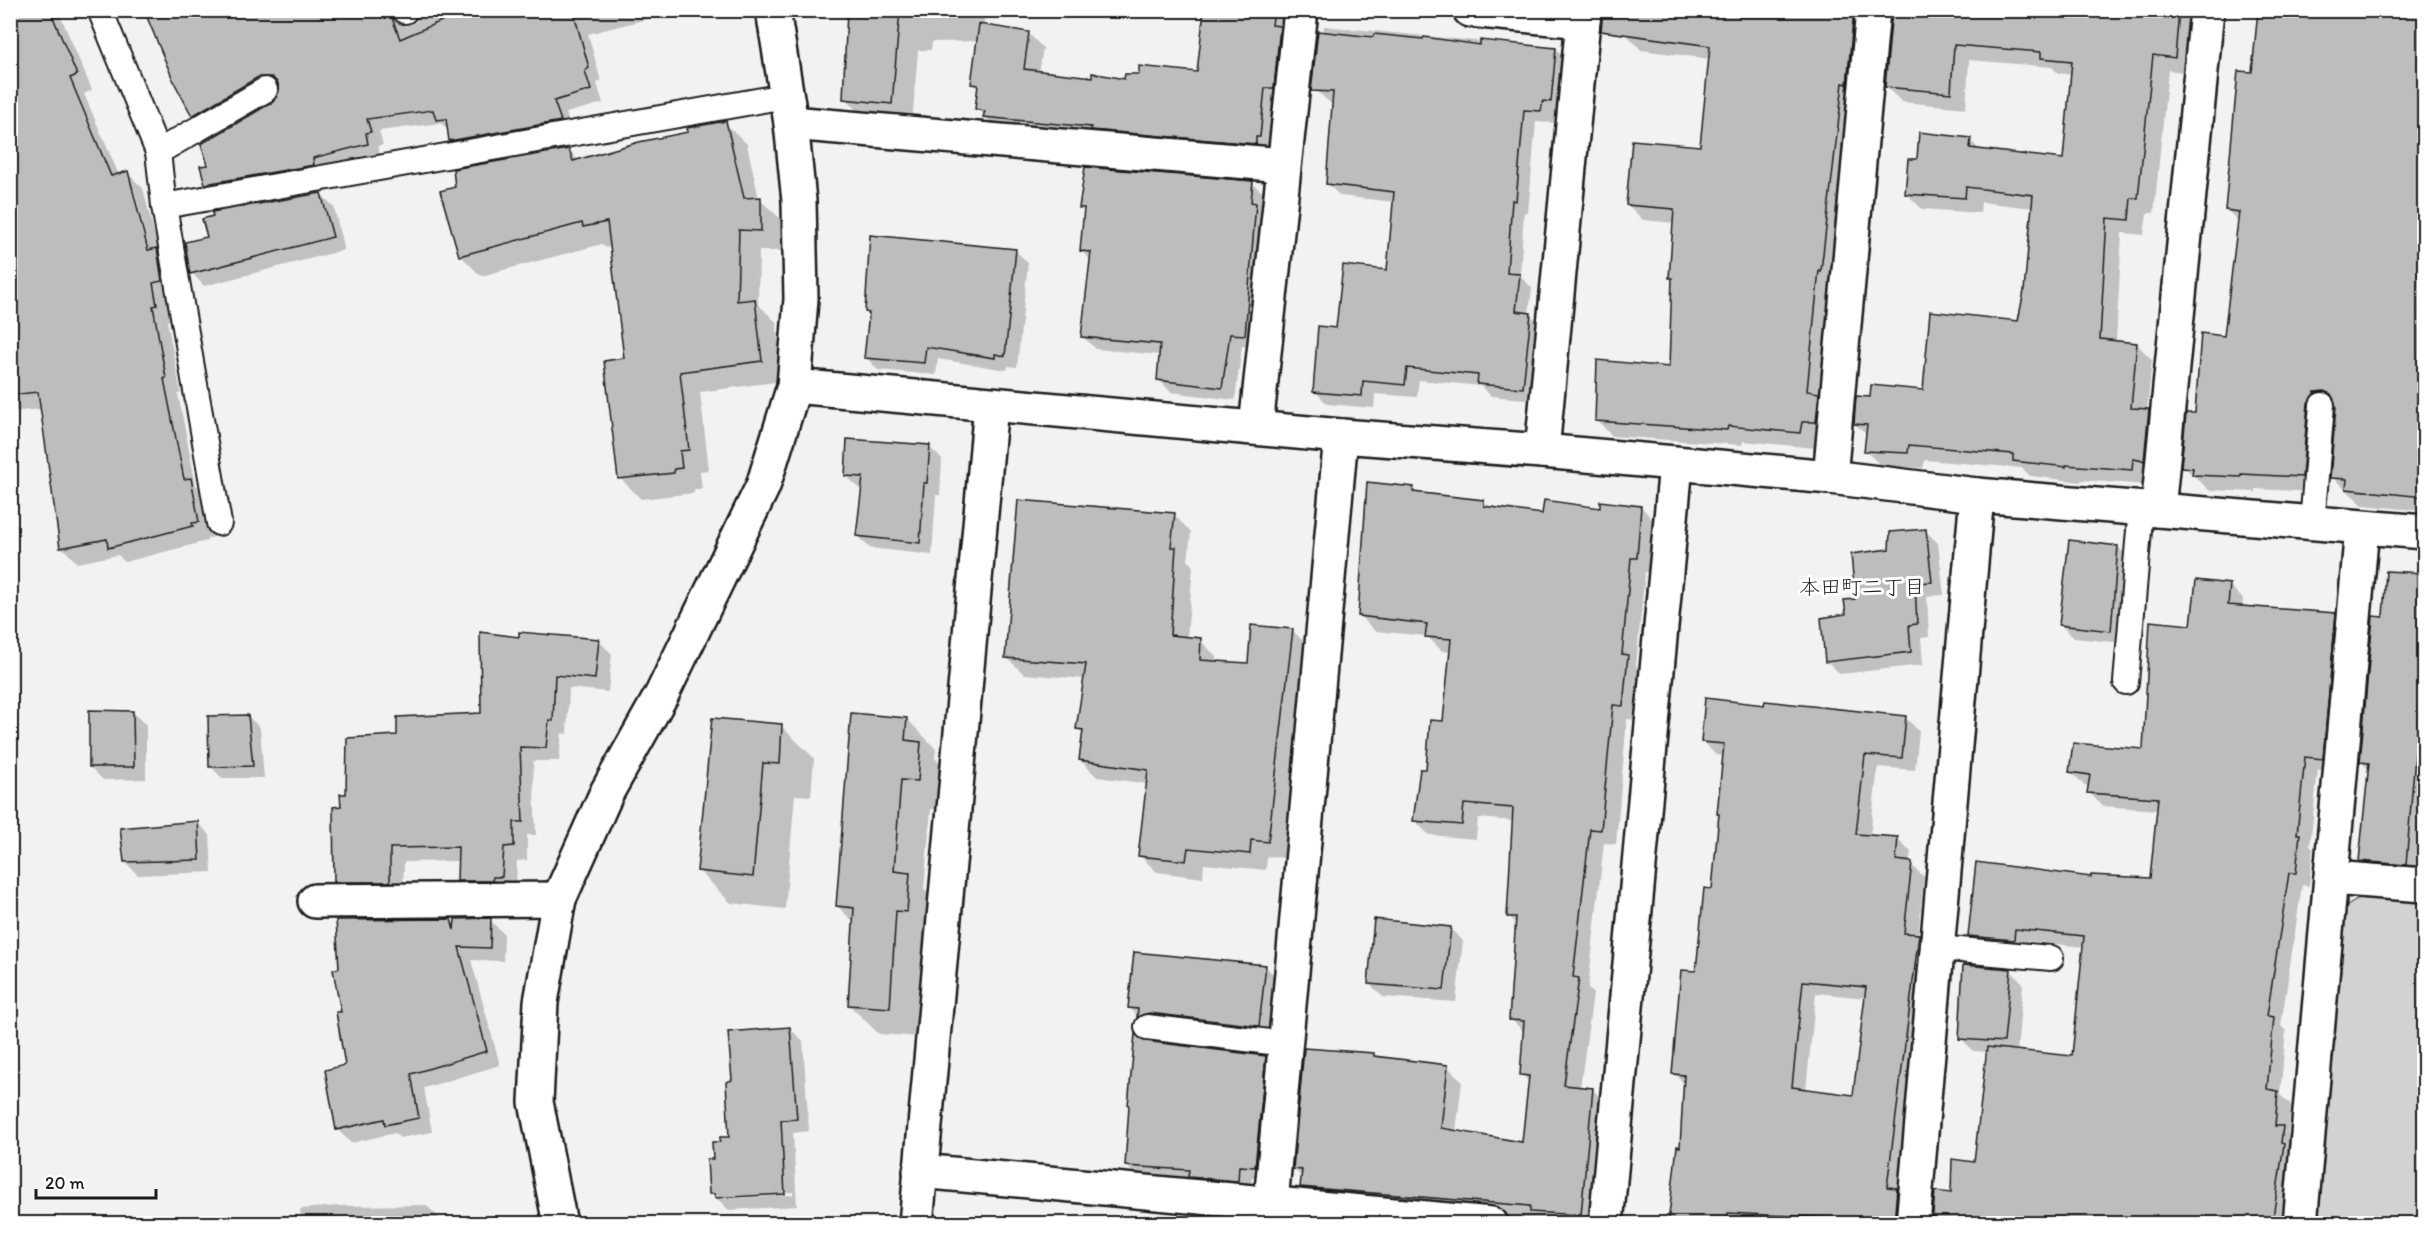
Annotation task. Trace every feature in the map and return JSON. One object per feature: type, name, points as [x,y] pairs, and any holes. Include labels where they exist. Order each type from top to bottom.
[{"type":"street","points":[[560,1224],[536,1102],[541,1002],[559,899],[607,792],[662,694],[763,486],[794,386],[801,299],[799,201],[773,10]]},
{"type":"street","points":[[1256,427],[1301,10]]},
{"type":"street","points":[[1470,10],[1583,16],[1542,451]]},
{"type":"street","points":[[1830,477],[1873,10]]},
{"type":"street","points":[[2150,508],[2207,10]]},
{"type":"street","points":[[788,110],[1283,165]]},
{"type":"street","points":[[794,386],[1341,436],[1542,451],[1830,477],[1977,495],[2424,532]]},
{"type":"street","points":[[916,1224],[991,405]]},
{"type":"street","points":[[1270,1214],[1341,436]]},
{"type":"street","points":[[1606,1224],[1676,464]]},
{"type":"street","points":[[1913,1224],[1977,495]]},
{"type":"street","points":[[2300,1224],[2362,528]]},
{"type":"street","points":[[2331,878],[2424,885]]},
{"type":"street","points":[[315,901],[559,899]]},
{"type":"street","points":[[920,1172],[1270,1214],[1491,1224]]},
{"type":"lane","points":[[100,10],[158,152],[164,206],[219,523]]},
{"type":"lane","points":[[158,152],[265,90]]},
{"type":"lane","points":[[164,206],[788,110]]},
{"type":"lane","points":[[2312,524],[2322,405]]},
{"type":"lane","points":[[2126,682],[2150,508]]},
{"type":"lane","points":[[1937,948],[2051,958]]},
{"type":"lane","points":[[1147,1027],[1286,1044]]},
{"type":"shaded area","points":[[2366,894],[2424,899],[2424,1223],[2315,1224],[2344,908]]},
{"type":"building","points":[[10,10],[50,10],[77,75],[70,78],[111,176],[128,171],[148,250],[157,248],[162,281],[153,283],[157,305],[153,306],[166,378],[164,379],[184,479],[191,478],[199,522],[192,523],[193,526],[108,548],[107,539],[60,548],[38,392],[10,395]]},
{"type":"building","points":[[144,10],[389,10],[400,39],[467,10],[573,10],[589,68],[585,71],[591,90],[554,101],[561,121],[449,141],[446,119],[436,120],[433,110],[367,119],[371,132],[366,133],[368,144],[313,158],[314,165],[205,184],[200,166],[208,165],[201,144],[273,102],[279,91],[278,83],[272,77],[258,77],[192,116],[174,82]]},
{"type":"building","points":[[847,10],[900,10],[892,104],[843,99]]},
{"type":"building","points":[[1204,10],[1274,10],[1272,25],[1280,26],[1274,88],[1265,88],[1260,137],[1256,137],[1256,144],[1091,130],[1091,127],[983,117],[985,111],[975,109],[978,85],[971,84],[979,24],[1029,32],[1024,69],[1092,77],[1092,73],[1124,79],[1125,74],[1139,74],[1139,66],[1197,72]]},
{"type":"building","points":[[1603,10],[1854,10],[1847,84],[1843,83],[1821,271],[1819,270],[1807,391],[1819,393],[1816,422],[1802,422],[1800,433],[1728,426],[1727,430],[1595,421],[1597,360],[1669,367],[1672,278],[1669,278],[1674,209],[1626,205],[1632,140],[1700,146],[1710,46],[1601,31]]},
{"type":"building","points":[[1892,10],[2179,10],[2175,58],[2153,55],[2138,198],[2131,198],[2129,220],[2107,218],[2100,339],[2137,343],[2131,408],[2149,409],[2144,461],[2133,459],[2132,470],[2066,465],[2066,467],[2013,461],[2013,454],[1909,445],[1908,453],[1864,451],[1867,425],[1854,424],[1856,396],[1870,397],[1871,385],[1923,390],[1930,311],[2018,321],[2024,291],[2033,195],[1966,187],[1965,198],[1905,194],[1908,159],[1917,159],[1919,132],[1971,138],[1970,148],[2063,159],[2072,61],[2041,58],[2041,52],[1954,45],[1951,93],[1885,87]]},
{"type":"building","points":[[2258,10],[2424,10],[2424,497],[2346,489],[2347,479],[2330,478],[2336,406],[2331,394],[2324,391],[2315,392],[2308,403],[2302,477],[2241,474],[2241,477],[2192,475],[2193,468],[2181,467],[2186,413],[2195,413],[2201,333],[2224,336],[2239,212],[2225,210],[2238,71],[2252,72]]},
{"type":"building","points":[[1318,31],[1373,37],[1374,34],[1423,39],[1424,37],[1480,45],[1480,40],[1556,48],[1551,102],[1543,101],[1541,111],[1524,110],[1516,201],[1512,200],[1507,273],[1520,274],[1516,311],[1531,313],[1523,388],[1477,384],[1478,375],[1407,368],[1405,385],[1363,381],[1362,396],[1313,392],[1318,326],[1336,328],[1343,265],[1387,270],[1394,192],[1326,184],[1333,92],[1311,91]]},
{"type":"building","points":[[726,121],[744,198],[761,197],[761,231],[739,230],[737,301],[755,299],[762,361],[680,372],[689,450],[680,451],[682,468],[674,469],[674,473],[618,479],[604,361],[624,358],[607,222],[583,227],[582,223],[459,256],[440,191],[455,187],[453,169],[569,149],[573,161],[639,142],[688,132],[687,128]]},
{"type":"building","points":[[1085,167],[1253,181],[1251,202],[1256,203],[1245,335],[1230,334],[1222,388],[1157,380],[1160,344],[1081,337],[1091,252],[1080,251],[1084,208],[1079,208]]},
{"type":"building","points":[[321,193],[333,237],[190,274],[185,242],[207,237],[202,219],[213,216],[212,212]]},
{"type":"building","points":[[870,235],[1016,249],[1005,356],[995,354],[995,358],[926,347],[924,363],[864,358],[869,313],[865,312]]},
{"type":"building","points":[[847,439],[930,445],[927,483],[924,483],[920,543],[856,536],[863,477],[845,476]]},
{"type":"building","points":[[1367,482],[1414,487],[1413,492],[1484,500],[1484,506],[1542,514],[1544,500],[1600,508],[1600,501],[1641,506],[1637,558],[1631,558],[1622,654],[1628,655],[1623,706],[1613,705],[1601,830],[1590,829],[1573,977],[1579,978],[1564,1085],[1593,1088],[1581,1215],[1530,1212],[1530,1206],[1300,1187],[1302,1170],[1293,1169],[1304,1048],[1374,1053],[1374,1056],[1448,1065],[1441,1128],[1522,1142],[1529,1076],[1520,1075],[1524,1021],[1509,1020],[1516,917],[1507,917],[1513,808],[1464,804],[1462,825],[1413,821],[1420,769],[1426,769],[1430,720],[1443,721],[1451,639],[1425,637],[1427,624],[1358,616]]},
{"type":"building","points":[[1018,500],[1175,513],[1171,547],[1176,547],[1170,635],[1201,638],[1200,660],[1248,663],[1251,625],[1293,629],[1268,842],[1251,840],[1250,854],[1188,848],[1186,861],[1138,856],[1148,770],[1079,760],[1083,730],[1076,729],[1086,664],[1005,658]]},
{"type":"building","points":[[1926,529],[1932,582],[1915,583],[1917,624],[1909,625],[1911,652],[1825,662],[1821,618],[1846,614],[1844,600],[1855,599],[1851,554],[1889,549],[1890,532]]},
{"type":"building","points":[[2069,540],[2118,546],[2111,631],[2059,625]]},
{"type":"building","points":[[2386,571],[2424,573],[2424,646],[2406,865],[2359,861],[2369,763],[2360,762],[2373,616],[2383,617]]},
{"type":"building","points":[[2196,580],[2230,584],[2228,605],[2336,613],[2323,759],[2305,757],[2297,834],[2300,834],[2296,873],[2289,873],[2267,1016],[2274,1017],[2267,1089],[2278,1091],[2275,1126],[2283,1126],[2281,1143],[2284,1144],[2272,1224],[1932,1224],[1935,1191],[1951,1193],[1952,1159],[1974,1162],[1987,1047],[2072,1056],[2084,936],[2015,929],[2014,940],[1968,936],[1976,862],[2091,877],[2091,875],[2150,878],[2158,798],[2087,793],[2090,775],[2069,772],[2073,743],[2143,749],[2150,621],[2191,625]]},
{"type":"building","points":[[480,632],[519,637],[519,632],[599,639],[595,679],[555,675],[553,721],[549,720],[546,748],[520,747],[523,822],[514,822],[514,846],[504,847],[502,877],[493,877],[492,881],[457,881],[458,847],[390,848],[390,882],[334,882],[333,807],[341,806],[340,794],[346,794],[347,738],[397,735],[397,717],[481,713]]},
{"type":"building","points":[[1705,698],[1764,705],[1765,701],[1906,716],[1902,758],[1865,755],[1856,834],[1898,837],[1896,860],[1912,862],[1904,933],[1919,934],[1887,1187],[1897,1188],[1894,1224],[1851,1224],[1851,1219],[1728,1213],[1727,1224],[1668,1224],[1677,1146],[1680,1147],[1684,1075],[1672,1074],[1681,970],[1696,971],[1704,888],[1712,889],[1724,744],[1701,742]],"holes":[[[1803,981],[1866,987],[1853,1095],[1792,1087]]]},
{"type":"building","points":[[89,710],[133,711],[134,767],[89,767]]},
{"type":"building","points":[[851,713],[907,718],[905,740],[921,742],[918,781],[901,780],[894,871],[910,873],[907,912],[896,911],[890,1008],[848,1005],[854,908],[836,906]]},
{"type":"building","points":[[248,715],[253,766],[209,767],[208,716]]},
{"type":"building","points":[[712,718],[782,724],[780,764],[763,763],[753,877],[697,871]]},
{"type":"building","points":[[198,821],[200,860],[124,862],[120,828]]},
{"type":"building","points":[[491,918],[490,948],[459,947],[487,1051],[411,1074],[419,1118],[385,1125],[384,1119],[336,1130],[325,1070],[345,1065],[336,1012],[341,1012],[333,970],[339,968],[336,920],[451,919],[454,930],[455,919]]},
{"type":"building","points":[[1374,919],[1451,927],[1444,990],[1368,984]]},
{"type":"building","points":[[1134,952],[1266,965],[1259,1026],[1149,1013],[1137,1017],[1138,1009],[1128,1008]]},
{"type":"building","points":[[1963,965],[2011,969],[2004,1042],[1959,1039]]},
{"type":"building","points":[[790,1027],[797,1119],[781,1120],[785,1194],[715,1198],[715,1194],[709,1194],[707,1159],[713,1159],[712,1142],[720,1142],[720,1137],[729,1137],[726,1082],[732,1080],[728,1032]]},
{"type":"building","points":[[1135,1034],[1145,1041],[1266,1056],[1255,1167],[1239,1166],[1238,1181],[1188,1177],[1189,1170],[1125,1166]]},
{"type":"district","name":"本田町二丁目","points":[[1862,587]]}]
